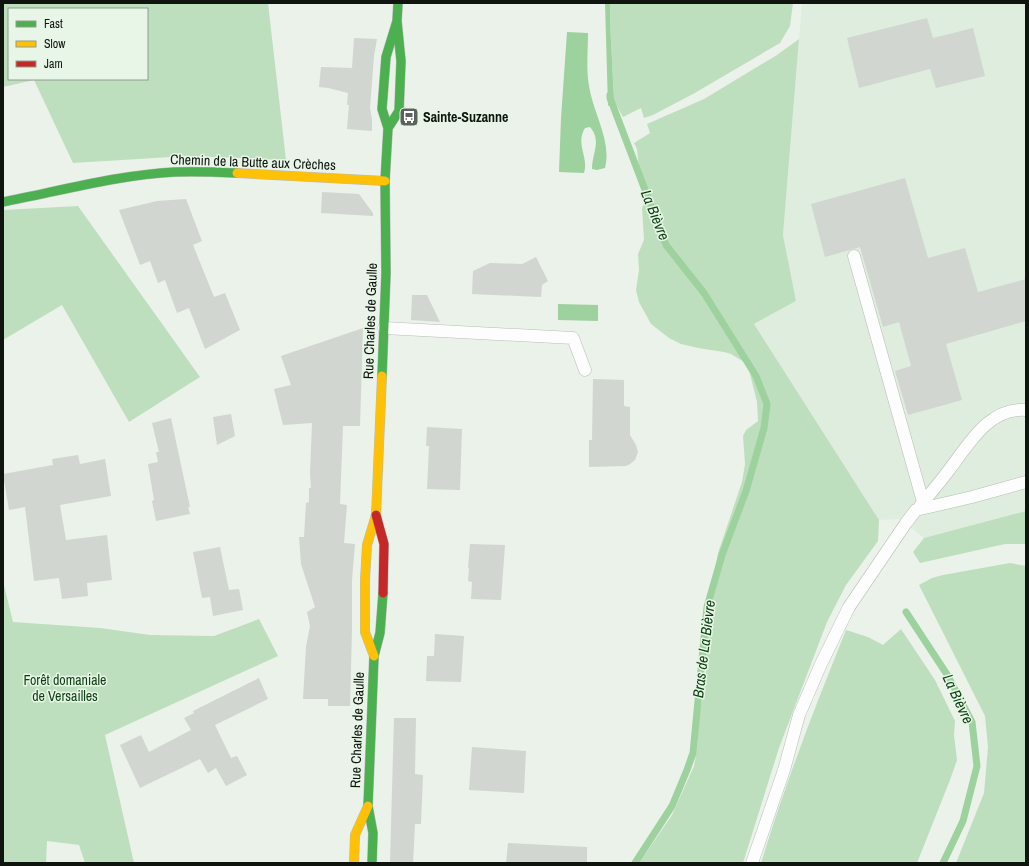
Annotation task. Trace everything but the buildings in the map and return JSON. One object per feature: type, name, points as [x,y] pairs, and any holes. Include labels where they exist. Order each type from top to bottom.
[{"type":"main road","name":"Rue Charles de Gaulle","points":[[388,128],[399,111],[401,60],[397,22],[398,3]]},
{"type":"main road","name":"Rue Charles de Gaulle","points":[[374,656],[365,632],[365,580],[368,546],[376,515],[386,273],[385,181],[388,128],[382,109],[386,58],[397,22]]},
{"type":"main road","name":"Chemin de la Butte aux Crèches","points":[[3,202],[130,177],[180,172],[213,172],[385,181]]},
{"type":"main road","name":"Rue Charles de Gaulle","points":[[372,863],[373,833],[368,806],[374,656],[380,633],[384,584],[384,544],[376,515]]},
{"type":"main road","name":"Rue Charles de Gaulle","points":[[354,863],[355,835],[368,806]]},
{"type":"lane","points":[[854,256],[920,506]]},
{"type":"lane","points":[[384,328],[573,338],[585,370]]},
{"type":"lane","points":[[752,863],[784,770],[800,715],[820,664],[849,607],[906,523],[976,434],[984,426],[1009,411],[1026,410]]},
{"type":"lane","points":[[920,506],[972,497],[1026,482]]},
{"type":"shaded area","points":[[605,3],[610,3],[614,101],[608,106]]},
{"type":"shaded area","points":[[802,3],[1026,3],[1026,511],[924,538],[900,519],[879,520],[754,324],[796,301],[783,235]]},
{"type":"shaded area","points":[[567,32],[588,33],[588,80],[606,148],[605,168],[597,170],[592,169],[596,142],[594,132],[590,127],[585,128],[581,140],[585,161],[584,173],[559,172]]},
{"type":"shaded area","points":[[558,304],[598,305],[598,321],[558,320]]},
{"type":"green space","points":[[3,3],[268,3],[286,160],[187,156],[73,163],[34,80],[3,87]]},
{"type":"green space","points":[[610,3],[793,3],[790,26],[780,43],[693,94],[653,115],[644,118],[641,108],[623,117],[614,101]]},
{"type":"green space","points":[[799,39],[783,235],[796,301],[754,324],[879,520],[878,541],[846,585],[827,622],[779,748],[743,863],[639,863],[672,815],[694,766],[706,671],[706,641],[718,553],[742,482],[745,464],[743,436],[746,430],[758,421],[757,402],[749,370],[744,362],[731,354],[681,344],[669,338],[651,324],[639,302],[636,290],[639,270],[638,254],[644,240],[642,208],[647,197],[639,169],[637,149],[634,143],[650,133],[647,124],[704,99],[777,55]]},
{"type":"green space","points":[[78,206],[200,377],[129,422],[62,305],[3,340],[3,210]]},
{"type":"green space","points":[[1026,511],[1026,544],[1005,544],[920,563],[913,552],[924,538]]},
{"type":"green space","points":[[1010,563],[1026,566],[1026,863],[956,863],[984,793],[988,747],[985,716],[919,585],[932,578],[943,575]]},
{"type":"green space","name":"Forêt domaniale de Versailles","points":[[3,581],[13,622],[100,628],[150,635],[214,636],[259,619],[278,656],[105,735],[134,863],[85,863],[79,845],[47,841],[46,863],[3,863]]},
{"type":"green space","points":[[901,629],[935,680],[955,721],[954,735],[957,760],[917,863],[761,863],[801,746],[846,630],[868,637],[883,645]]},
{"type":"waterway","name":"Bras de La Bièvre","points":[[610,95],[666,245],[704,293],[756,376],[767,404],[764,428],[746,491],[722,555],[707,607],[693,753],[672,806],[635,863]]},
{"type":"waterway","name":"La Bièvre","points":[[906,612],[948,676],[972,722],[977,766],[963,821],[943,863]]},
{"type":"traffic: fast","points":[[388,128],[399,111],[401,61],[397,21],[398,3]]},
{"type":"traffic: fast","points":[[382,376],[386,273],[385,181],[388,128],[382,109],[386,57],[397,21]]},
{"type":"traffic: fast","points":[[3,202],[132,176],[175,172],[237,173]]},
{"type":"traffic: fast","points":[[372,863],[373,833],[368,806],[374,656],[380,633],[383,593]]},
{"type":"traffic: slow","points":[[237,173],[385,181]]},
{"type":"traffic: slow","points":[[374,656],[365,632],[365,580],[367,545],[376,515],[382,376]]},
{"type":"traffic: slow","points":[[354,863],[355,835],[368,806]]},
{"type":"traffic: jam","points":[[376,515],[384,544],[383,593]]},
{"type":"place","name":"Sainte-Suzanne","points":[[409,117]]}]
